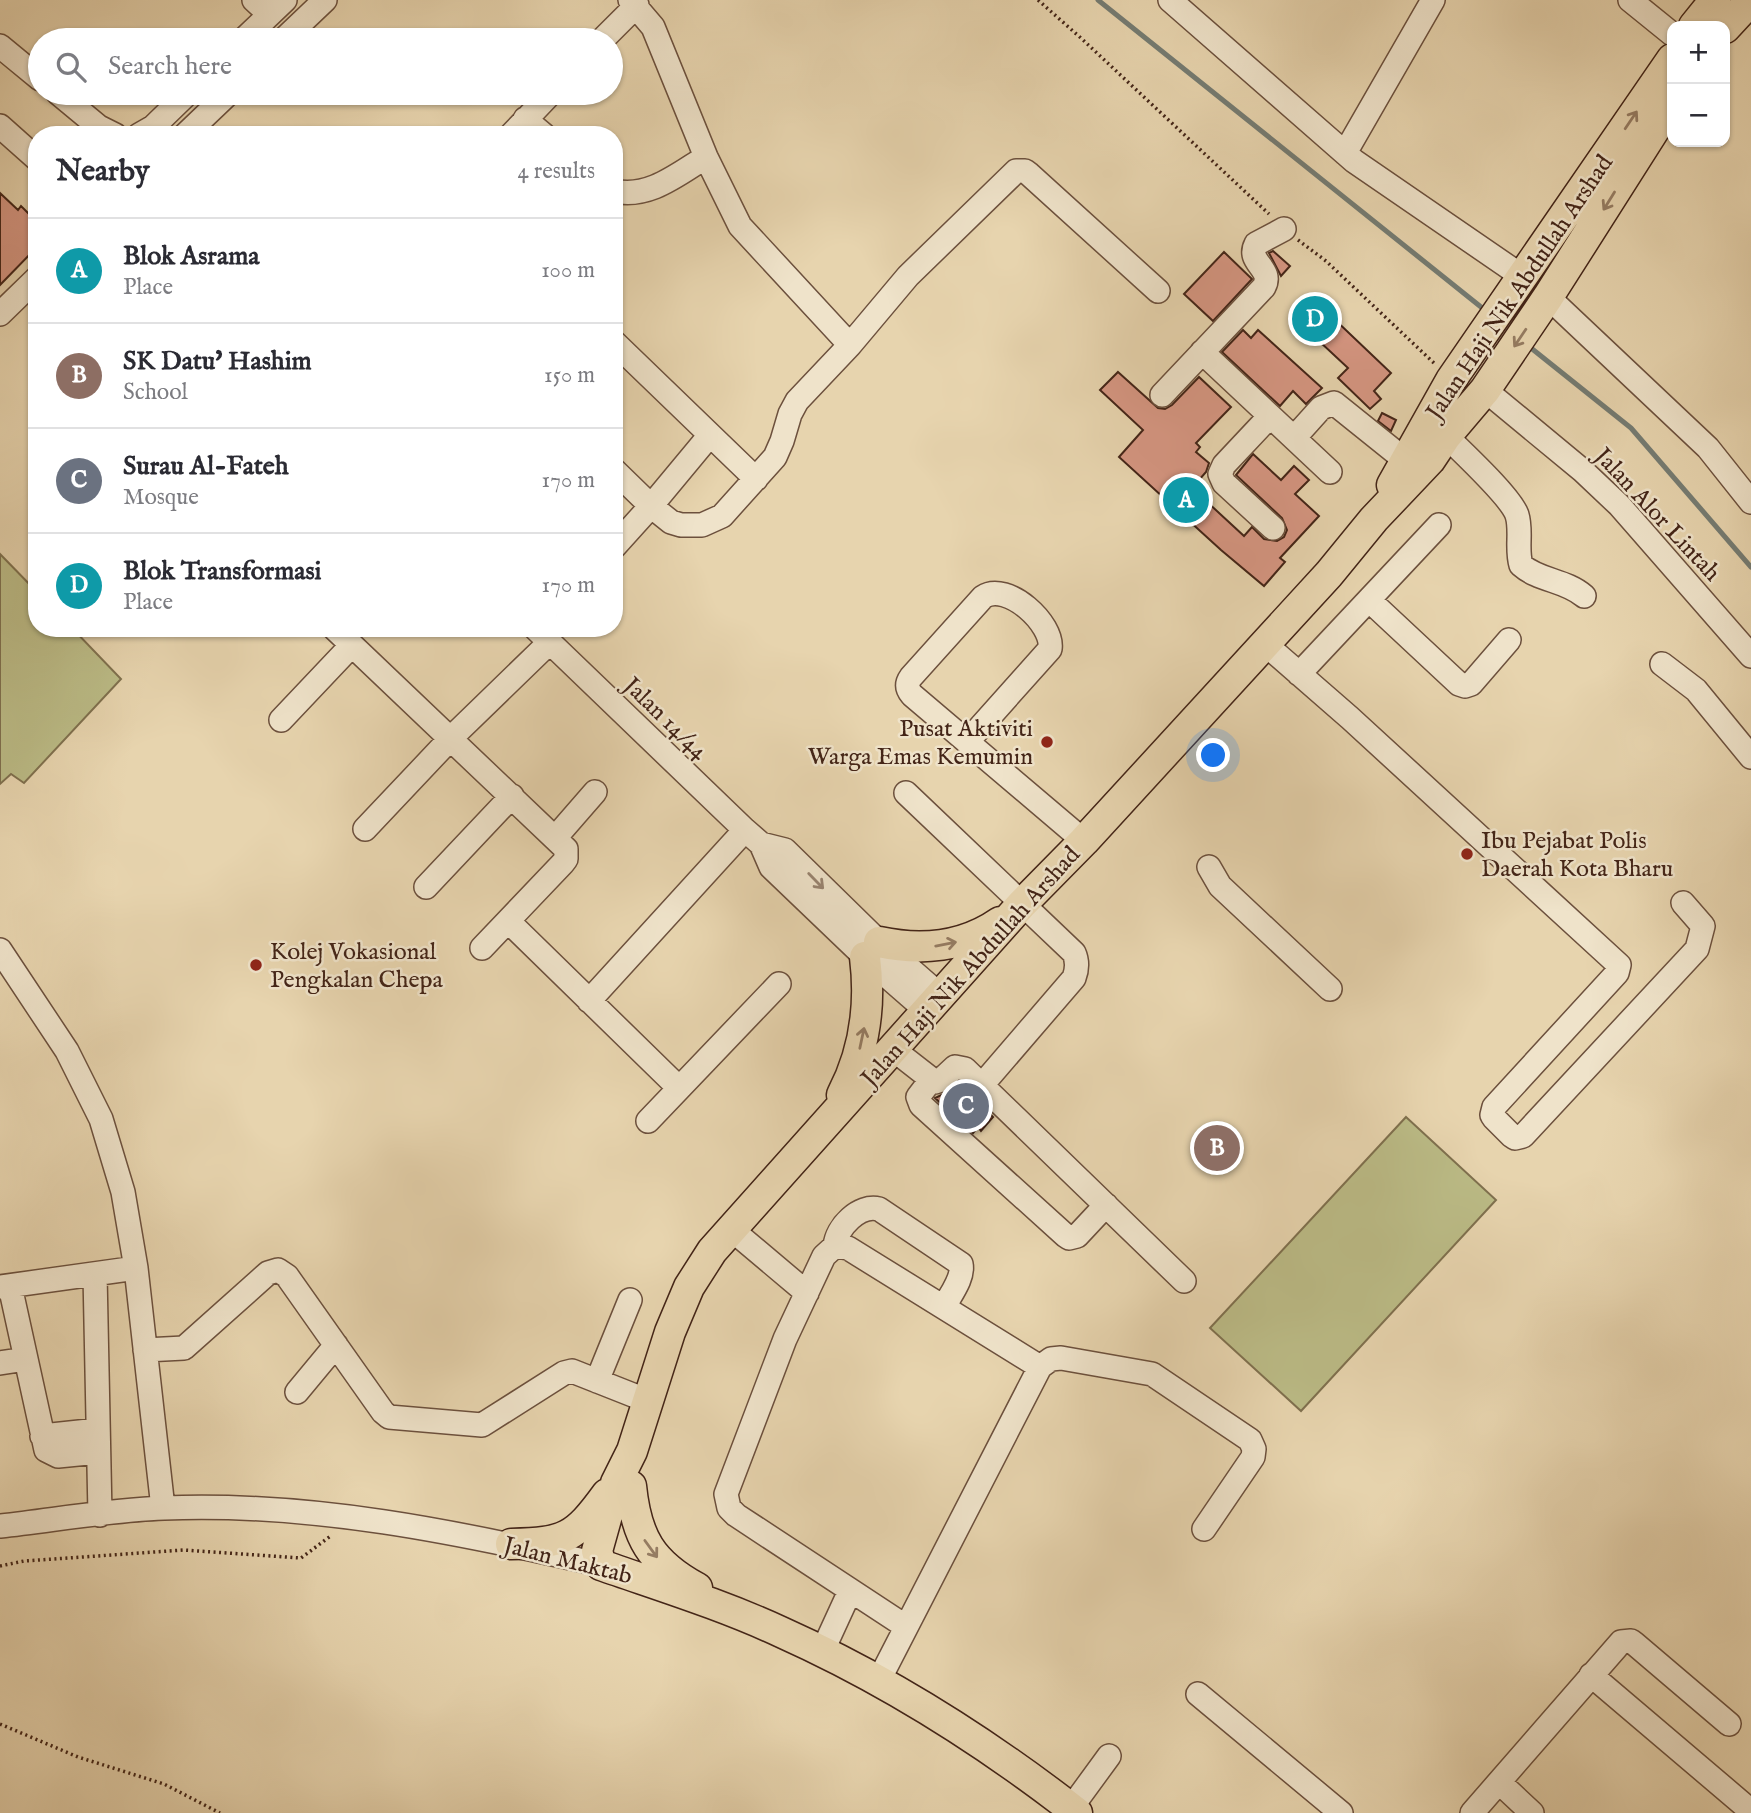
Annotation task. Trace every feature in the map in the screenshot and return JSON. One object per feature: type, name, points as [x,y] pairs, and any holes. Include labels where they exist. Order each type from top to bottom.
[{"type":"main road","points":[[1698,21],[1715,0]]},
{"type":"main road","points":[[1730,23],[1751,0]]},
{"type":"main road","name":"Jalan Haji Nik Abdullah Arshad","points":[[1374,519],[1405,460],[1458,371],[1667,66]]},
{"type":"main road","name":"Jalan Haji Nik Abdullah Arshad","points":[[601,1565],[597,1551],[623,1484],[670,1332],[689,1287],[712,1251],[1022,904],[1084,841],[1430,460],[1488,385],[1548,297],[1667,110]]},
{"type":"main road","points":[[810,1141],[844,1092],[858,1055],[867,1017],[872,950],[956,943],[992,928],[1022,904]]},
{"type":"main road","points":[[511,1544],[543,1544],[560,1540],[576,1531],[623,1484],[640,1532],[662,1564],[680,1579],[780,1631]]},
{"type":"main road","name":"Jalan Maktab","points":[[601,1565],[780,1631],[821,1652],[878,1682],[967,1736],[1074,1810]]},
{"type":"street","points":[[296,28],[325,0]]},
{"type":"street","points":[[1170,0],[1345,153],[1523,277]]},
{"type":"street","points":[[1345,153],[1433,0]]},
{"type":"street","points":[[1630,0],[1667,30]]},
{"type":"street","points":[[612,28],[633,3],[653,27],[706,157],[740,226],[850,345]]},
{"type":"street","points":[[252,28],[270,5]]},
{"type":"street","points":[[0,46],[28,69]]},
{"type":"street","points":[[72,105],[98,126]]},
{"type":"street","points":[[154,126],[176,105]]},
{"type":"street","points":[[194,126],[216,105]]},
{"type":"street","points":[[519,126],[539,105]]},
{"type":"street","points":[[0,127],[28,151]]},
{"type":"street","points":[[623,193],[647,191],[706,157]]},
{"type":"street","points":[[623,479],[671,522],[702,525],[722,516],[778,452],[794,405],[850,345],[908,276],[1012,174],[1020,170],[1029,174],[1158,292]]},
{"type":"street","points":[[1162,395],[1266,283],[1266,273],[1252,253],[1256,244],[1284,229]]},
{"type":"street","points":[[0,314],[28,290]]},
{"type":"street","points":[[1548,297],[1709,448],[1751,502]]},
{"type":"street","points":[[623,351],[756,479]]},
{"type":"street","points":[[1202,352],[1330,472]]},
{"type":"street","name":"Jalan Alor Lintah","points":[[1488,385],[1619,505],[1751,656]]},
{"type":"street","points":[[1294,438],[1321,408],[1334,403],[1405,460]]},
{"type":"street","points":[[1270,416],[1224,465],[1220,474],[1224,483],[1273,528]]},
{"type":"street","points":[[623,537],[710,435]]},
{"type":"street","points":[[1446,436],[1512,505],[1519,522],[1518,550],[1521,565],[1577,590],[1584,596]]},
{"type":"street","points":[[1300,674],[1438,525]]},
{"type":"street","points":[[967,742],[1050,649],[1051,641],[1046,627],[1010,595],[986,595],[908,681],[907,686],[912,695],[967,742],[1084,841]]},
{"type":"street","points":[[1369,600],[1459,684],[1465,686],[1471,684],[1510,640]]},
{"type":"street","points":[[344,637],[566,849],[566,859],[482,948]]},
{"type":"street","points":[[365,829],[451,738],[536,637]]},
{"type":"street","name":"Jalan 14/44","points":[[545,637],[753,837],[785,850],[872,950],[935,1004]]},
{"type":"street","points":[[1265,644],[1619,965],[1617,973],[1494,1107],[1494,1118],[1515,1138],[1523,1136],[1698,946],[1703,926],[1683,902]]},
{"type":"street","points":[[281,720],[352,645]]},
{"type":"street","points":[[1662,664],[1696,690],[1751,757]]},
{"type":"street","points":[[555,838],[595,792]]},
{"type":"street","points":[[906,793],[1074,953],[1077,971],[1074,978],[982,1085]]},
{"type":"street","points":[[426,887],[512,796]]},
{"type":"street","points":[[589,1001],[753,837]]},
{"type":"street","points":[[1209,867],[1220,887],[1330,989]]},
{"type":"street","points":[[508,921],[679,1088]]},
{"type":"street","points":[[0,950],[67,1051],[100,1119],[123,1192],[136,1269],[163,1508]]},
{"type":"street","points":[[648,1121],[779,984]]},
{"type":"street","points":[[1587,1005],[1616,1033]]},
{"type":"street","points":[[894,1050],[931,1080],[939,1082],[950,1069],[961,1067],[1184,1281]]},
{"type":"street","points":[[931,1080],[918,1097],[921,1105],[1066,1236],[1077,1236],[1105,1205]]},
{"type":"street","points":[[905,1626],[736,1515],[726,1502],[726,1494],[770,1378],[824,1256],[835,1246],[838,1232],[855,1214],[871,1207],[879,1209],[961,1264],[960,1277],[944,1307]]},
{"type":"street","points":[[730,1229],[807,1293]]},
{"type":"street","points":[[835,1246],[848,1248],[1040,1367]]},
{"type":"street","points":[[98,1441],[42,1436],[26,1359],[5,1286],[136,1269]]},
{"type":"street","points":[[145,1350],[184,1348],[268,1273],[278,1270],[287,1276],[383,1412],[393,1418],[482,1425],[567,1371],[648,1401]]},
{"type":"street","points":[[95,1274],[100,1515]]},
{"type":"street","points":[[597,1381],[631,1300]]},
{"type":"street","points":[[297,1392],[336,1345]]},
{"type":"street","points":[[878,1682],[1040,1367],[1051,1359],[1061,1358],[1152,1374],[1250,1440],[1254,1449],[1253,1457],[1204,1529]]},
{"type":"street","points":[[0,1363],[26,1359]]},
{"type":"street","name":"Jalan Maktab","points":[[0,1526],[163,1508],[257,1509],[394,1523],[511,1544],[601,1565]]},
{"type":"street","points":[[821,1652],[850,1591]]},
{"type":"street","points":[[1472,1813],[1621,1642],[1631,1641],[1729,1724]]},
{"type":"street","points":[[1591,1675],[1751,1811]]},
{"type":"street","points":[[1198,1694],[1341,1813]]},
{"type":"street","points":[[1074,1810],[1109,1756]]},
{"type":"street","points":[[1499,1782],[1532,1813]]},
{"type":"path","points":[[1038,0],[1284,229],[1458,371]]},
{"type":"path","points":[[0,1566],[24,1561],[184,1550],[301,1558],[354,1519]]},
{"type":"path","points":[[0,1724],[78,1757],[164,1784],[220,1813]]},
{"type":"green space","points":[[0,554],[28,583],[28,637],[81,637],[121,679],[24,783],[11,774],[0,784]]},
{"type":"green space","points":[[1406,1117],[1496,1200],[1301,1411],[1210,1328]]},
{"type":"building","points":[[0,193],[18,210],[21,206],[28,213],[28,256],[0,285]]},
{"type":"building","points":[[1273,251],[1290,266],[1281,276],[1269,253]]},
{"type":"building","points":[[1224,252],[1252,279],[1213,321],[1184,294]]},
{"type":"building","points":[[1309,295],[1391,373],[1374,391],[1381,399],[1370,409],[1338,378],[1348,368],[1290,314]]},
{"type":"building","points":[[1243,330],[1251,338],[1258,330],[1322,388],[1306,404],[1293,391],[1280,406],[1222,352]]},
{"type":"building","points":[[1118,372],[1158,408],[1165,409],[1172,405],[1199,377],[1231,407],[1196,443],[1200,447],[1196,452],[1209,463],[1206,472],[1192,488],[1244,536],[1252,527],[1264,539],[1277,541],[1284,537],[1287,530],[1282,518],[1236,475],[1253,454],[1281,480],[1294,466],[1309,480],[1295,494],[1319,516],[1280,558],[1285,562],[1264,586],[1119,457],[1143,430],[1100,390]]},
{"type":"building","points":[[1382,413],[1396,420],[1391,431],[1378,421]]},
{"type":"building","points":[[959,1083],[993,1117],[981,1131],[978,1127],[973,1133],[935,1098]]},
{"type":"waterway","points":[[1098,0],[1486,311]]},
{"type":"waterway","points":[[1526,344],[1631,428],[1751,567]]},
{"type":"place","name":"Blok Transformasi","points":[[1315,319]]},
{"type":"place","name":"Blok Asrama","points":[[1186,500]]},
{"type":"place","name":"Pusat Aktiviti Warga Emas Kemumin","points":[[1047,742]]},
{"type":"place","name":"Ibu Pejabat Polis Daerah Kota Bharu","points":[[1467,854]]},
{"type":"place","name":"Kolej Vokasional Pengkalan Chepa","points":[[256,965]]},
{"type":"place","name":"Surau Al-Fateh","points":[[966,1106]]},
{"type":"place","name":"SK Datu' Hashim","points":[[1217,1148]]}]
